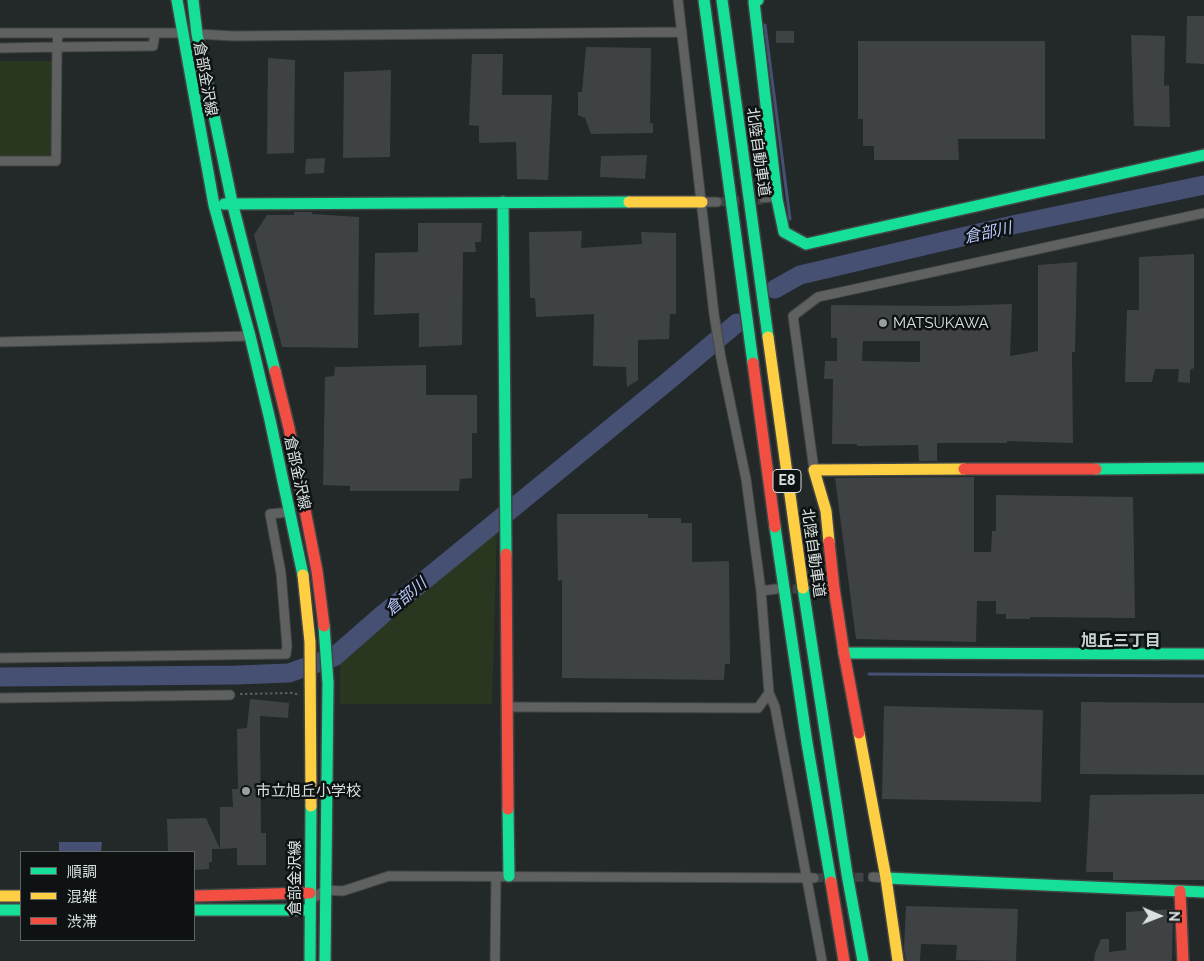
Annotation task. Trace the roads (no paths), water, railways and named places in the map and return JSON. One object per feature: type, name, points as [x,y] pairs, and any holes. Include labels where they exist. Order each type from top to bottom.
[{"type":"main road","name":"倉部金沢線","points":[[178,0],[182,32],[214,205],[250,336],[303,574],[310,642],[311,693],[310,961]]},
{"type":"main road","name":"倉部金沢線","points":[[193,0],[197,34],[232,202],[289,428],[317,571],[325,636],[328,683],[324,961]]},
{"type":"main road","name":"E8","points":[[704,0],[786,606],[844,961]]},
{"type":"main road","name":"北陸自動車道","points":[[722,0],[805,604],[863,961]]},
{"type":"main road","points":[[755,1],[777,199],[784,232],[806,244],[1204,156]]},
{"type":"main road","points":[[214,205],[232,202],[702,202]]},
{"type":"main road","points":[[503,202],[509,707],[509,876]]},
{"type":"main road","points":[[898,961],[886,878],[844,653],[834,588],[826,511],[814,470],[1204,468]]},
{"type":"main road","points":[[844,653],[1204,654]]},
{"type":"main road","points":[[886,878],[1204,892]]},
{"type":"main road","points":[[1180,891],[1183,961]]},
{"type":"main road","points":[[0,896],[20,896]]},
{"type":"main road","points":[[195,896],[310,901]]},
{"type":"main road","points":[[195,910],[310,901]]},
{"type":"main road","points":[[0,910],[20,910]]},
{"type":"street","points":[[678,0],[714,314],[721,358],[746,478],[761,591],[769,692],[775,707],[810,878],[822,961]]},
{"type":"street","points":[[0,33],[182,32]]},
{"type":"street","points":[[197,34],[234,36],[682,32]]},
{"type":"street","points":[[0,161],[56,160],[58,33]]},
{"type":"street","points":[[0,48],[153,46],[155,33]]},
{"type":"street","points":[[702,202],[717,202]]},
{"type":"street","points":[[814,470],[793,316],[818,297],[1204,213]]},
{"type":"street","points":[[0,342],[250,336]]},
{"type":"street","points":[[0,658],[286,654],[281,573],[270,514],[290,512]]},
{"type":"street","points":[[819,589],[834,588]]},
{"type":"street","points":[[761,591],[776,589]]},
{"type":"street","points":[[509,707],[758,708],[769,692]]},
{"type":"street","points":[[0,698],[230,695]]},
{"type":"street","points":[[310,901],[325,890],[343,891],[389,876],[810,878]]},
{"type":"street","points":[[495,961],[496,877]]},
{"type":"street","points":[[873,877],[886,878]]},
{"type":"lane","points":[[762,200],[777,199]]},
{"type":"water","points":[[59,842],[102,842],[101,851],[59,851]]},
{"type":"waterway","points":[[765,25],[790,219]]},
{"type":"waterway","name":"倉部川","points":[[775,289],[800,275],[1017,224],[1204,185]]},
{"type":"waterway","name":"倉部川","points":[[0,677],[289,673],[334,657],[382,615],[737,323]]},
{"type":"waterway","points":[[869,674],[1204,676]]},
{"type":"tunnel","points":[[717,202],[762,200]]},
{"type":"tunnel","points":[[779,589],[819,589]]},
{"type":"tunnel","points":[[814,878],[873,877]]},
{"type":"place","name":"MATSUKAWA","points":[[883,323]]},
{"type":"place","name":"市立旭丘小学校","points":[[246,791]]},
{"type":"district","name":"旭丘三丁目","points":[[1121,641]]}]
